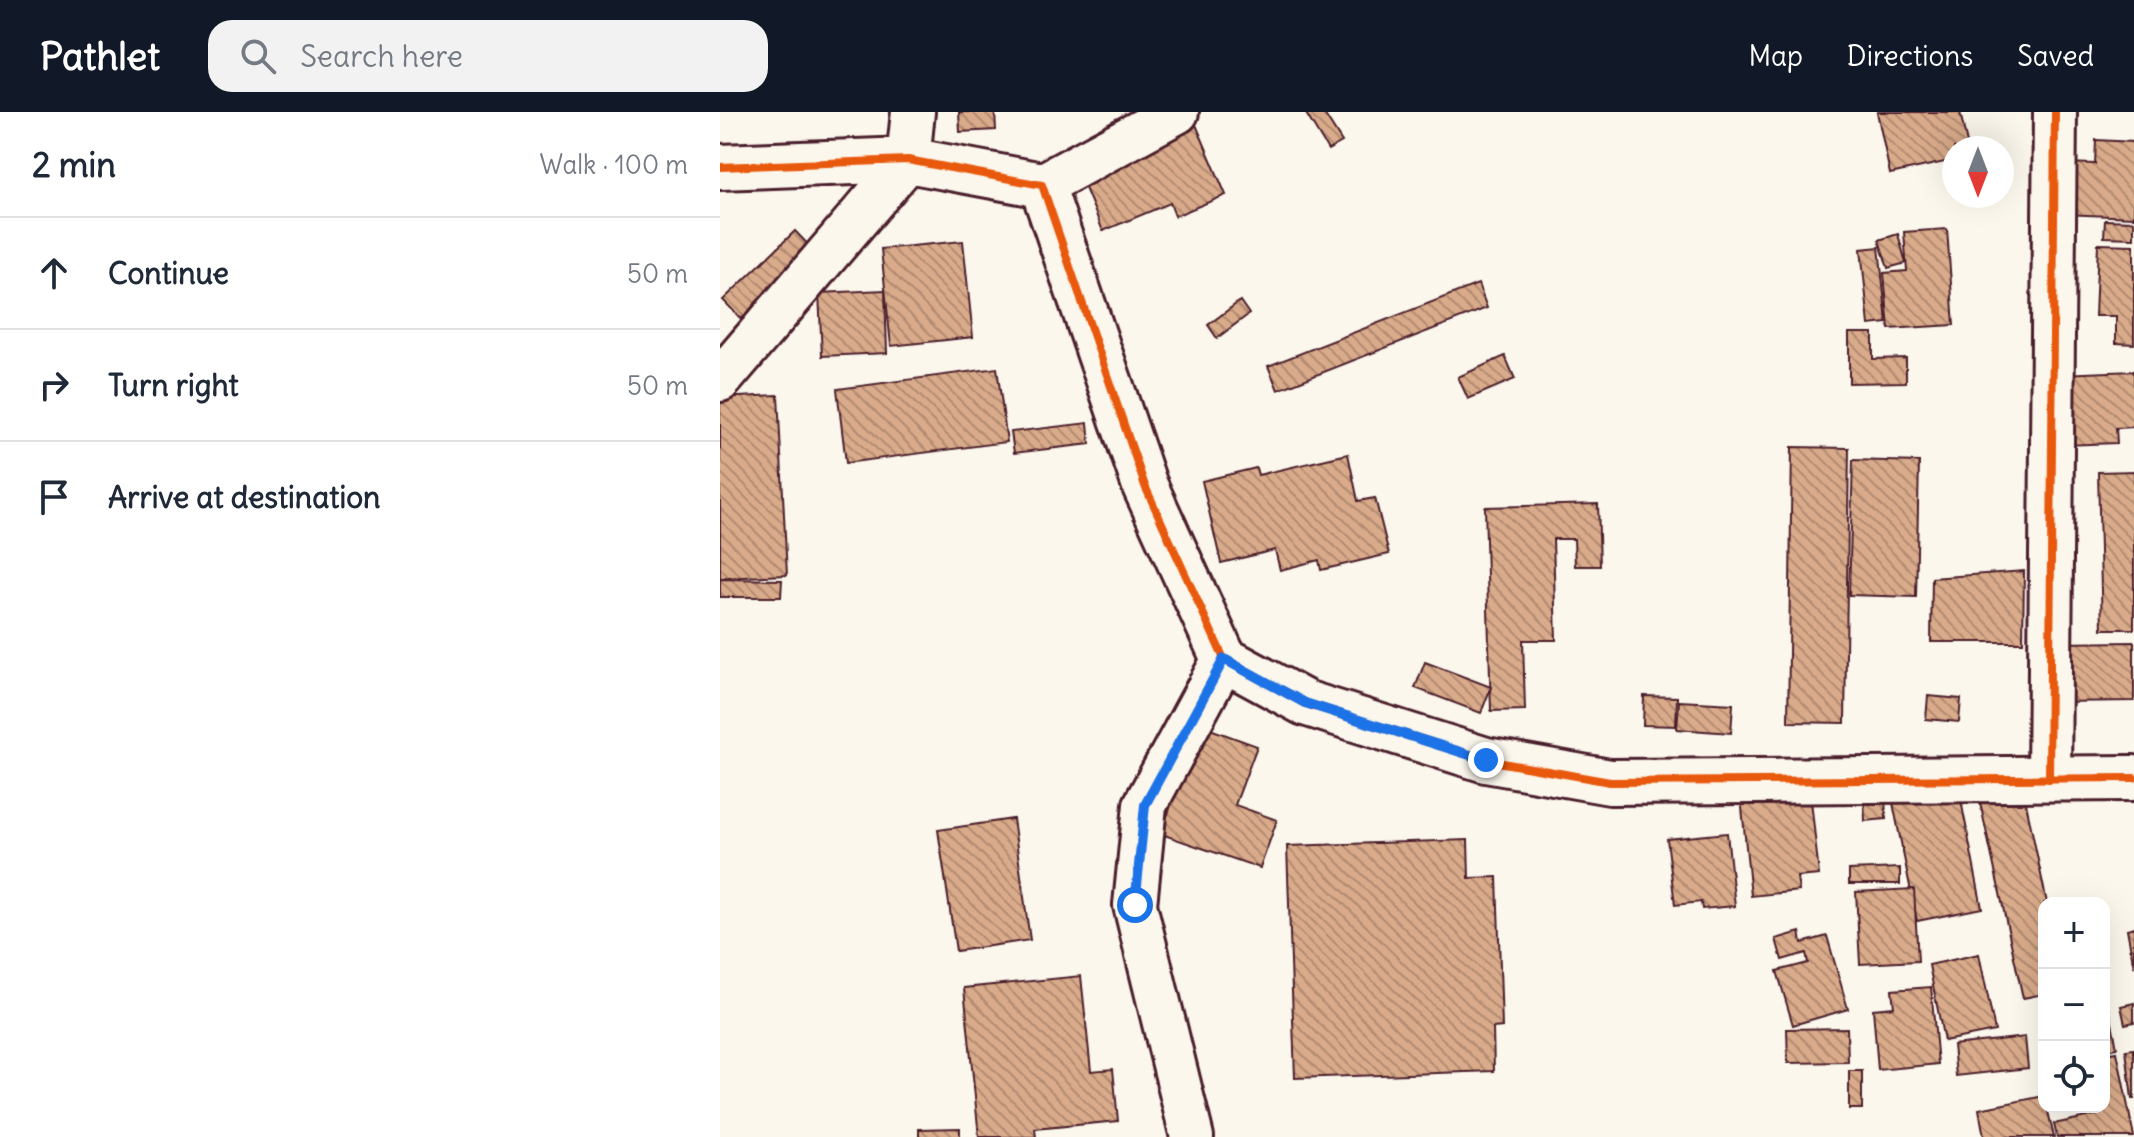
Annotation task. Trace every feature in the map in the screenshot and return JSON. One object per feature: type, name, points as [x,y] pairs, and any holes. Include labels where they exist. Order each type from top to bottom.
[{"type":"street","points":[[720,380],[908,160],[913,112]]},
{"type":"street","points":[[720,167],[908,160],[1042,185],[1177,112]]},
{"type":"street","points":[[2049,779],[2055,112]]},
{"type":"street","points":[[1042,185],[1145,486],[1224,659],[1305,703],[1486,760],[1610,782],[2134,778]]},
{"type":"street","points":[[1192,1137],[1135,905],[1145,805],[1224,659]]},
{"type":"building","points":[[959,112],[995,112],[996,130],[960,132]]},
{"type":"building","points":[[1305,112],[1323,112],[1342,142],[1328,150]]},
{"type":"building","points":[[1877,112],[1960,112],[1965,136],[1942,136],[1942,163],[1890,174]]},
{"type":"building","points":[[1194,120],[1226,195],[1175,216],[1170,203],[1103,231],[1069,150]]},
{"type":"building","points":[[2096,140],[2134,142],[2134,217],[2063,214],[2065,163],[2095,164]]},
{"type":"building","points":[[2105,220],[2134,221],[2134,238],[2104,237]]},
{"type":"building","points":[[1947,229],[1954,325],[1889,329],[1884,273],[1907,271],[1904,232]]},
{"type":"building","points":[[795,231],[816,253],[744,322],[723,300]]},
{"type":"building","points":[[1898,234],[1906,263],[1888,268],[1879,240]]},
{"type":"building","points":[[963,241],[973,337],[891,346],[881,249]]},
{"type":"building","points":[[2098,244],[2134,245],[2134,344],[2116,343],[2116,316],[2095,316]]},
{"type":"building","points":[[1879,247],[1887,323],[1869,325],[1861,249]]},
{"type":"building","points":[[1478,284],[1487,308],[1278,390],[1268,366]]},
{"type":"building","points":[[885,290],[887,353],[822,356],[819,293]]},
{"type":"building","points":[[1240,301],[1249,314],[1217,338],[1208,325]]},
{"type":"building","points":[[1849,333],[1873,333],[1873,359],[1906,358],[1906,382],[1849,383]]},
{"type":"building","points":[[1505,356],[1515,379],[1468,399],[1458,377]]},
{"type":"building","points":[[997,368],[1007,442],[846,463],[837,389]]},
{"type":"building","points":[[2134,371],[2134,427],[2116,428],[2117,443],[2063,445],[2060,374]]},
{"type":"building","points":[[778,395],[787,575],[720,578],[720,398]]},
{"type":"building","points":[[1088,423],[1090,444],[1014,453],[1011,432]]},
{"type":"building","points":[[1792,447],[1849,448],[1845,723],[1788,722]]},
{"type":"building","points":[[1348,454],[1358,501],[1375,498],[1389,554],[1321,570],[1319,560],[1280,570],[1275,550],[1221,563],[1202,481],[1256,468],[1258,475]]},
{"type":"building","points":[[1853,460],[1919,462],[1916,597],[1849,595]]},
{"type":"building","points":[[2134,471],[2134,629],[2102,629],[2098,472]]},
{"type":"building","points":[[1598,504],[1600,566],[1575,566],[1574,539],[1553,539],[1556,640],[1523,640],[1525,710],[1491,711],[1485,507]]},
{"type":"building","points":[[2024,571],[2023,642],[1931,642],[1932,578]]},
{"type":"building","points":[[720,579],[782,580],[781,597],[720,597]]},
{"type":"building","points":[[2134,642],[2134,701],[2058,702],[2057,643]]},
{"type":"building","points":[[1425,662],[1491,687],[1481,713],[1415,688]]},
{"type":"building","points":[[1644,696],[1677,697],[1676,726],[1643,725]]},
{"type":"building","points":[[1928,696],[1961,699],[1959,722],[1926,719]]},
{"type":"building","points":[[1679,701],[1733,704],[1731,733],[1677,729]]},
{"type":"building","points":[[1199,725],[1257,746],[1235,805],[1277,820],[1260,868],[1161,834]]},
{"type":"building","points":[[1809,781],[1819,875],[1797,877],[1799,891],[1751,896],[1740,788]]},
{"type":"building","points":[[2023,789],[2046,897],[2038,897],[2038,995],[2023,998],[1979,798]]},
{"type":"building","points":[[1959,790],[1982,908],[1917,921],[1893,803]]},
{"type":"building","points":[[1885,794],[1886,819],[1865,821],[1864,795]]},
{"type":"building","points":[[1013,819],[1030,940],[956,951],[938,830]]},
{"type":"building","points":[[1727,833],[1735,906],[1702,909],[1701,902],[1675,905],[1667,839]]},
{"type":"building","points":[[1468,840],[1469,878],[1497,877],[1502,1027],[1493,1028],[1494,1071],[1295,1078],[1287,846]]},
{"type":"building","points":[[1900,868],[1900,884],[1849,884],[1849,870]]},
{"type":"building","points":[[1914,889],[1918,961],[1860,964],[1856,892]]},
{"type":"building","points":[[2134,927],[2134,967],[2127,929]]},
{"type":"building","points":[[1800,932],[1802,943],[1827,936],[1848,1009],[1793,1025],[1777,971],[1808,963],[1806,953],[1782,960],[1776,939]]},
{"type":"building","points":[[1979,954],[1995,1031],[1944,1041],[1929,965]]},
{"type":"building","points":[[1081,976],[1091,1071],[1113,1069],[1118,1121],[1035,1129],[1036,1137],[979,1137],[964,988]]},
{"type":"building","points":[[1931,987],[1938,1064],[1878,1070],[1873,1009],[1894,1007],[1892,990]]},
{"type":"building","points":[[2134,1003],[2134,1022],[2125,1024],[2121,1006]]},
{"type":"building","points":[[2110,1013],[2117,1048],[2110,1050]]},
{"type":"building","points":[[1847,1028],[1848,1062],[1788,1063],[1787,1029]]},
{"type":"building","points":[[2025,1037],[2028,1068],[1956,1076],[1953,1045]]},
{"type":"building","points":[[2134,1049],[2134,1099],[2132,1099],[2126,1050]]},
{"type":"building","points":[[2117,1052],[2134,1137],[2057,1137],[2054,1124],[2110,1113],[2110,1053]]},
{"type":"building","points":[[1849,1071],[1862,1071],[1862,1109],[1849,1109]]},
{"type":"building","points":[[2038,1097],[2038,1113],[2048,1113],[2054,1137],[1984,1137],[1979,1109]]},
{"type":"building","points":[[960,1128],[960,1137],[919,1137],[919,1129]]},
{"type":"cycle path","points":[[2049,779],[2055,112]]},
{"type":"cycle path","points":[[720,167],[908,160],[1042,185],[1145,486],[1224,659],[1305,703],[1486,760],[1610,782],[2134,778]]},
{"type":"route","points":[[1135,905],[1145,805],[1224,659],[1305,703],[1486,760]]}]
